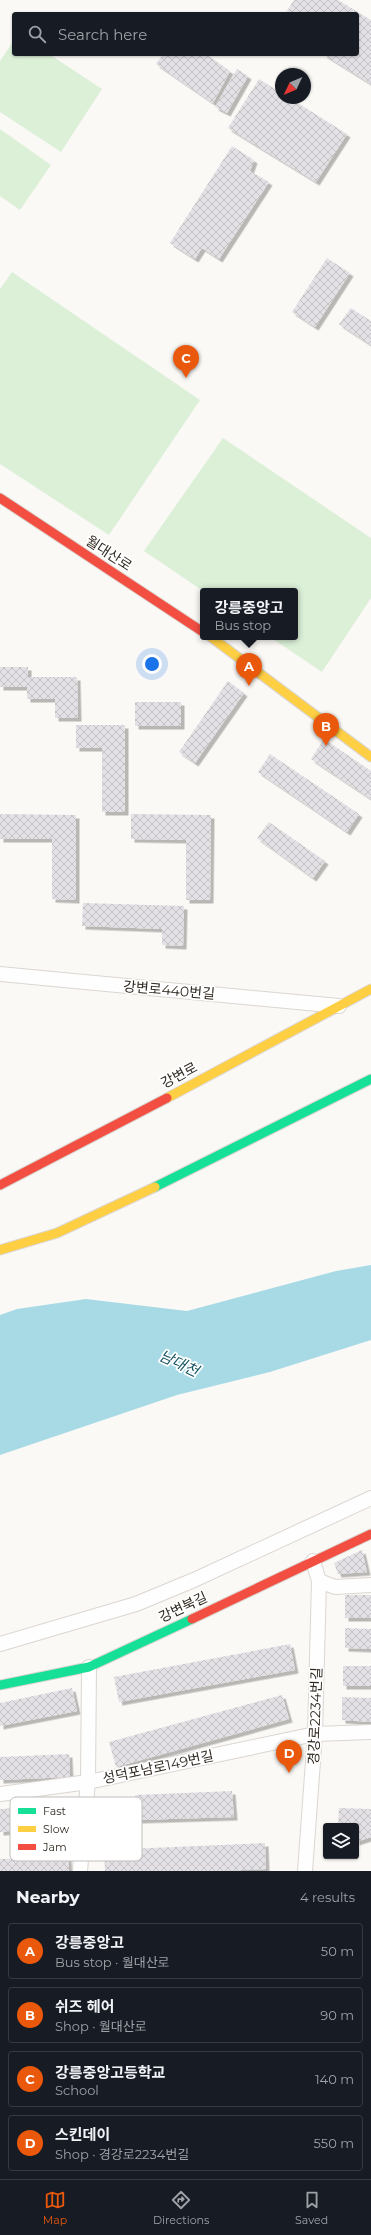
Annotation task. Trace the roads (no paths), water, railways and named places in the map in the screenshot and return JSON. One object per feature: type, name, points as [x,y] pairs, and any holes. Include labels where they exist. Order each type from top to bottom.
[{"type":"street","name":"월대산로","points":[[0,498],[200,630]]},
{"type":"street","points":[[215,640],[371,757]]},
{"type":"street","name":"강변로440번길","points":[[0,974],[339,1006]]},
{"type":"street","name":"강변로","points":[[0,1185],[11,1181],[371,989]]},
{"type":"street","points":[[0,1250],[57,1233],[125,1202],[371,1079]]},
{"type":"street","points":[[0,1644],[136,1604],[194,1580],[371,1498]]},
{"type":"street","name":"강변북길","points":[[0,1685],[89,1667],[371,1534]]},
{"type":"street","name":"경강로2234번길","points":[[305,1871],[315,1734],[319,1580],[313,1561]]},
{"type":"street","points":[[319,1580],[335,1587],[371,1586]]},
{"type":"street","points":[[87,1797],[89,1667]]},
{"type":"street","name":"성덕포남로149번길","points":[[0,1794],[88,1782],[315,1734],[371,1732]]},
{"type":"street","points":[[80,1871],[81,1861]]},
{"type":"water","name":"남대천","points":[[371,1265],[371,1340],[270,1372],[177,1395],[0,1455],[0,1315],[17,1309],[86,1299],[187,1311],[336,1271]]},
{"type":"place","name":"강릉중앙고등학교","points":[[186,378]]},
{"type":"place","name":"강릉중앙고","points":[[249,686]]},
{"type":"place","name":"쉬즈 헤어","points":[[326,746]]},
{"type":"place","name":"스킨데이","points":[[289,1773]]}]
